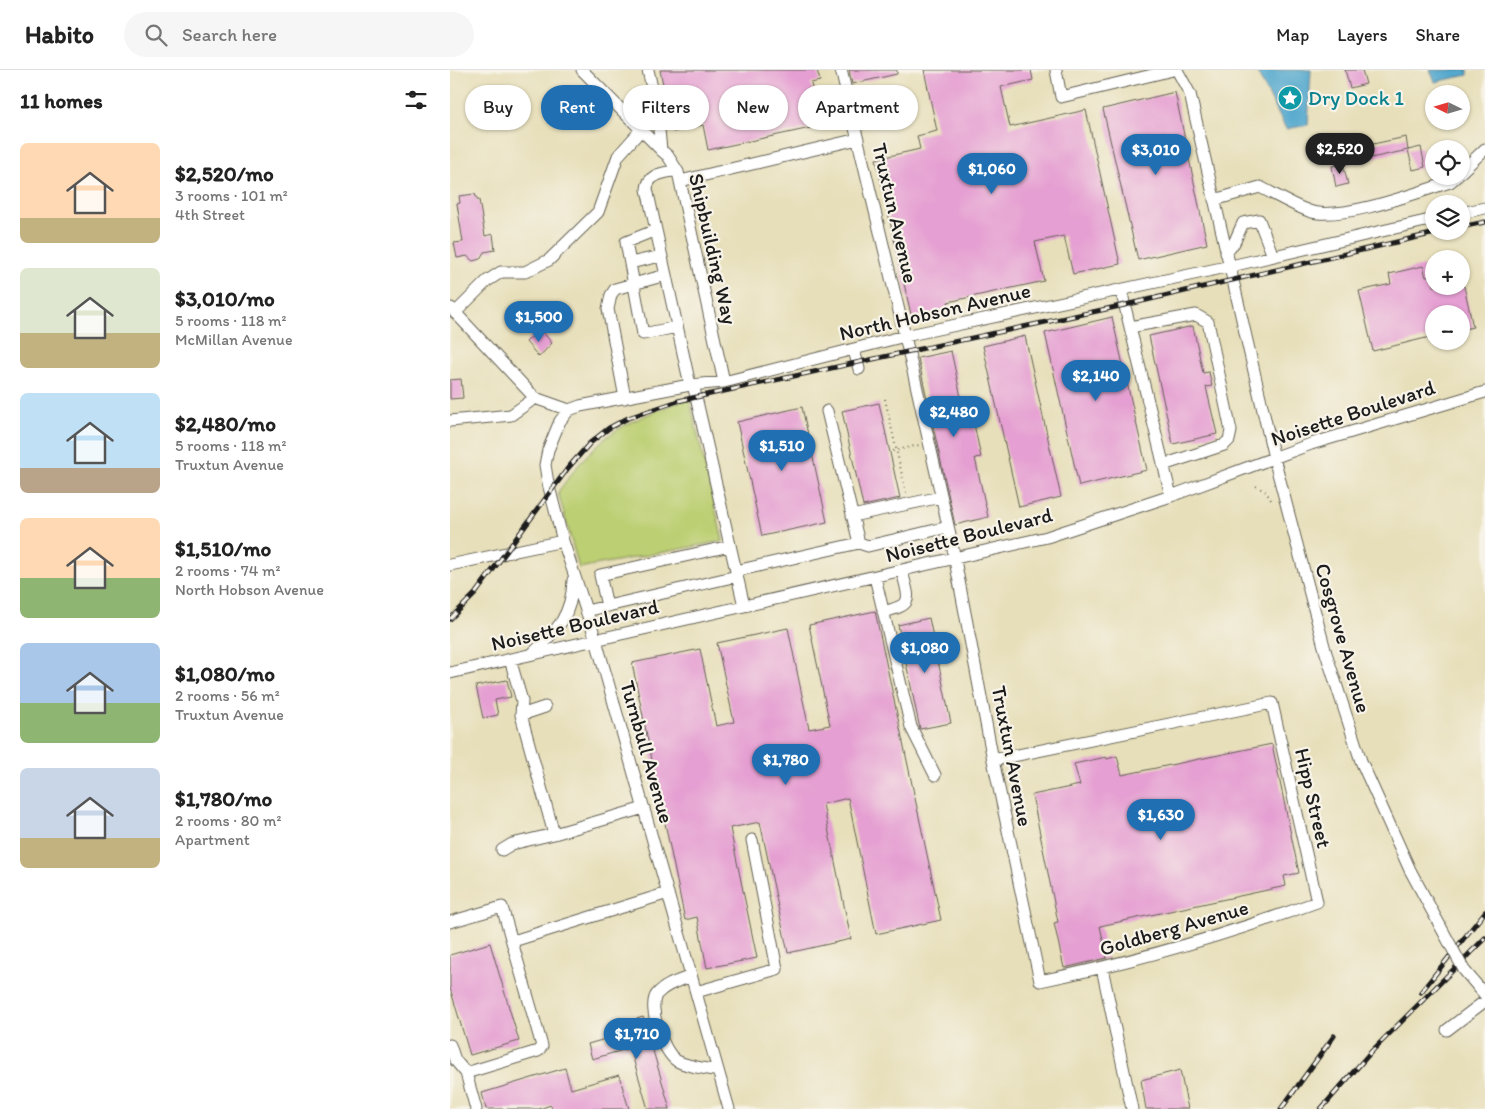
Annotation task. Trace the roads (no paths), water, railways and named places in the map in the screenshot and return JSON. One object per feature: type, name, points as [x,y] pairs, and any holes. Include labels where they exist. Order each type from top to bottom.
[{"type":"street","name":"Shipbuilding Way","points":[[582,70],[623,112]]},
{"type":"street","points":[[648,70],[657,110],[660,150]]},
{"type":"street","name":"Truxtun Avenue","points":[[841,70],[905,336],[955,559],[993,760],[1040,981]]},
{"type":"street","points":[[1056,70],[1061,97],[1173,70]]},
{"type":"street","name":"Cosgrove Avenue","points":[[1177,70],[1190,94],[1274,458],[1325,650],[1361,762],[1410,870],[1464,970],[1485,995]]},
{"type":"street","name":"Shipbuilding Way","points":[[641,130],[660,150],[679,176],[724,382]]},
{"type":"street","points":[[569,410],[535,398],[452,310],[487,281],[502,272],[525,272],[549,260],[598,212],[618,156],[641,130]]},
{"type":"street","points":[[744,606],[677,327],[648,194],[648,182],[656,175],[679,176],[858,139]]},
{"type":"street","points":[[1470,164],[1485,150]]},
{"type":"street","points":[[1214,200],[1260,187],[1310,212],[1346,211],[1383,203],[1440,185]]},
{"type":"street","points":[[1470,211],[1485,208]]},
{"type":"street","points":[[1226,253],[1234,243],[1243,223],[1259,220],[1273,256]]},
{"type":"street","name":"North Hobson Avenue","points":[[569,410],[580,406],[691,385],[724,382],[905,336],[1231,266],[1425,221]]},
{"type":"street","points":[[656,230],[626,242],[643,334],[677,327]]},
{"type":"street","points":[[630,264],[661,256]]},
{"type":"street","points":[[625,398],[608,309],[611,295],[616,289],[666,275]]},
{"type":"street","points":[[1121,290],[1171,496]]},
{"type":"street","points":[[1130,327],[1196,315],[1208,322],[1231,431],[1229,440],[1224,445],[1163,465]]},
{"type":"street","points":[[854,350],[859,369]]},
{"type":"street","name":"Noisette Boulevard","points":[[450,673],[1047,537],[1171,496],[1311,444],[1485,392]]},
{"type":"street","points":[[450,421],[511,415],[535,398]]},
{"type":"street","name":"Turnbull Avenue","points":[[569,410],[554,433],[545,465],[563,541],[596,640],[729,1109]]},
{"type":"street","points":[[827,411],[859,543]]},
{"type":"street","points":[[852,516],[941,498]]},
{"type":"street","points":[[586,611],[859,543],[868,546],[948,527]]},
{"type":"street","points":[[450,565],[563,541]]},
{"type":"street","points":[[607,606],[600,575],[730,546]]},
{"type":"street","points":[[883,612],[902,607],[906,604],[908,598],[902,571]]},
{"type":"street","points":[[530,655],[562,624],[568,612],[574,573]]},
{"type":"street","points":[[875,577],[911,727],[935,775]]},
{"type":"street","points":[[510,659],[522,701],[521,715],[554,834]]},
{"type":"street","name":"Hipp Street","points":[[993,760],[1272,703],[1317,902]]},
{"type":"street","points":[[521,715],[546,707]]},
{"type":"street","points":[[502,850],[512,844],[644,808]]},
{"type":"street","points":[[696,992],[777,969],[752,840]]},
{"type":"street","points":[[513,941],[668,892]]},
{"type":"street","name":"Goldberg Avenue","points":[[1040,981],[1101,968],[1246,928],[1317,902]]},
{"type":"street","points":[[450,922],[502,907],[542,1046],[538,1051],[466,1073]]},
{"type":"street","points":[[1101,968],[1132,1109]]},
{"type":"street","points":[[691,976],[671,984],[656,995],[654,1006],[661,1039],[668,1054],[678,1061],[718,1071]]},
{"type":"street","points":[[1447,1030],[1485,1001]]},
{"type":"street","points":[[450,1045],[455,1060],[466,1073],[476,1109]]},
{"type":"water","name":"Dry Dock 1","points":[[1256,70],[1311,70],[1308,125],[1286,129]]},
{"type":"water","points":[[1430,70],[1468,70],[1468,75],[1435,82]]},
{"type":"railway","points":[[1470,225],[1485,222]]},
{"type":"railway","points":[[450,619],[475,594],[568,468],[590,443],[609,428],[628,418],[678,401],[1125,305],[1425,235]]},
{"type":"railway","points":[[1421,992],[1485,912]]},
{"type":"railway","points":[[1321,1109],[1370,1053],[1485,938]]},
{"type":"railway","points":[[1281,1109],[1334,1036]]},
{"type":"place","name":"Dry Dock 1","points":[[1290,98]]}]
